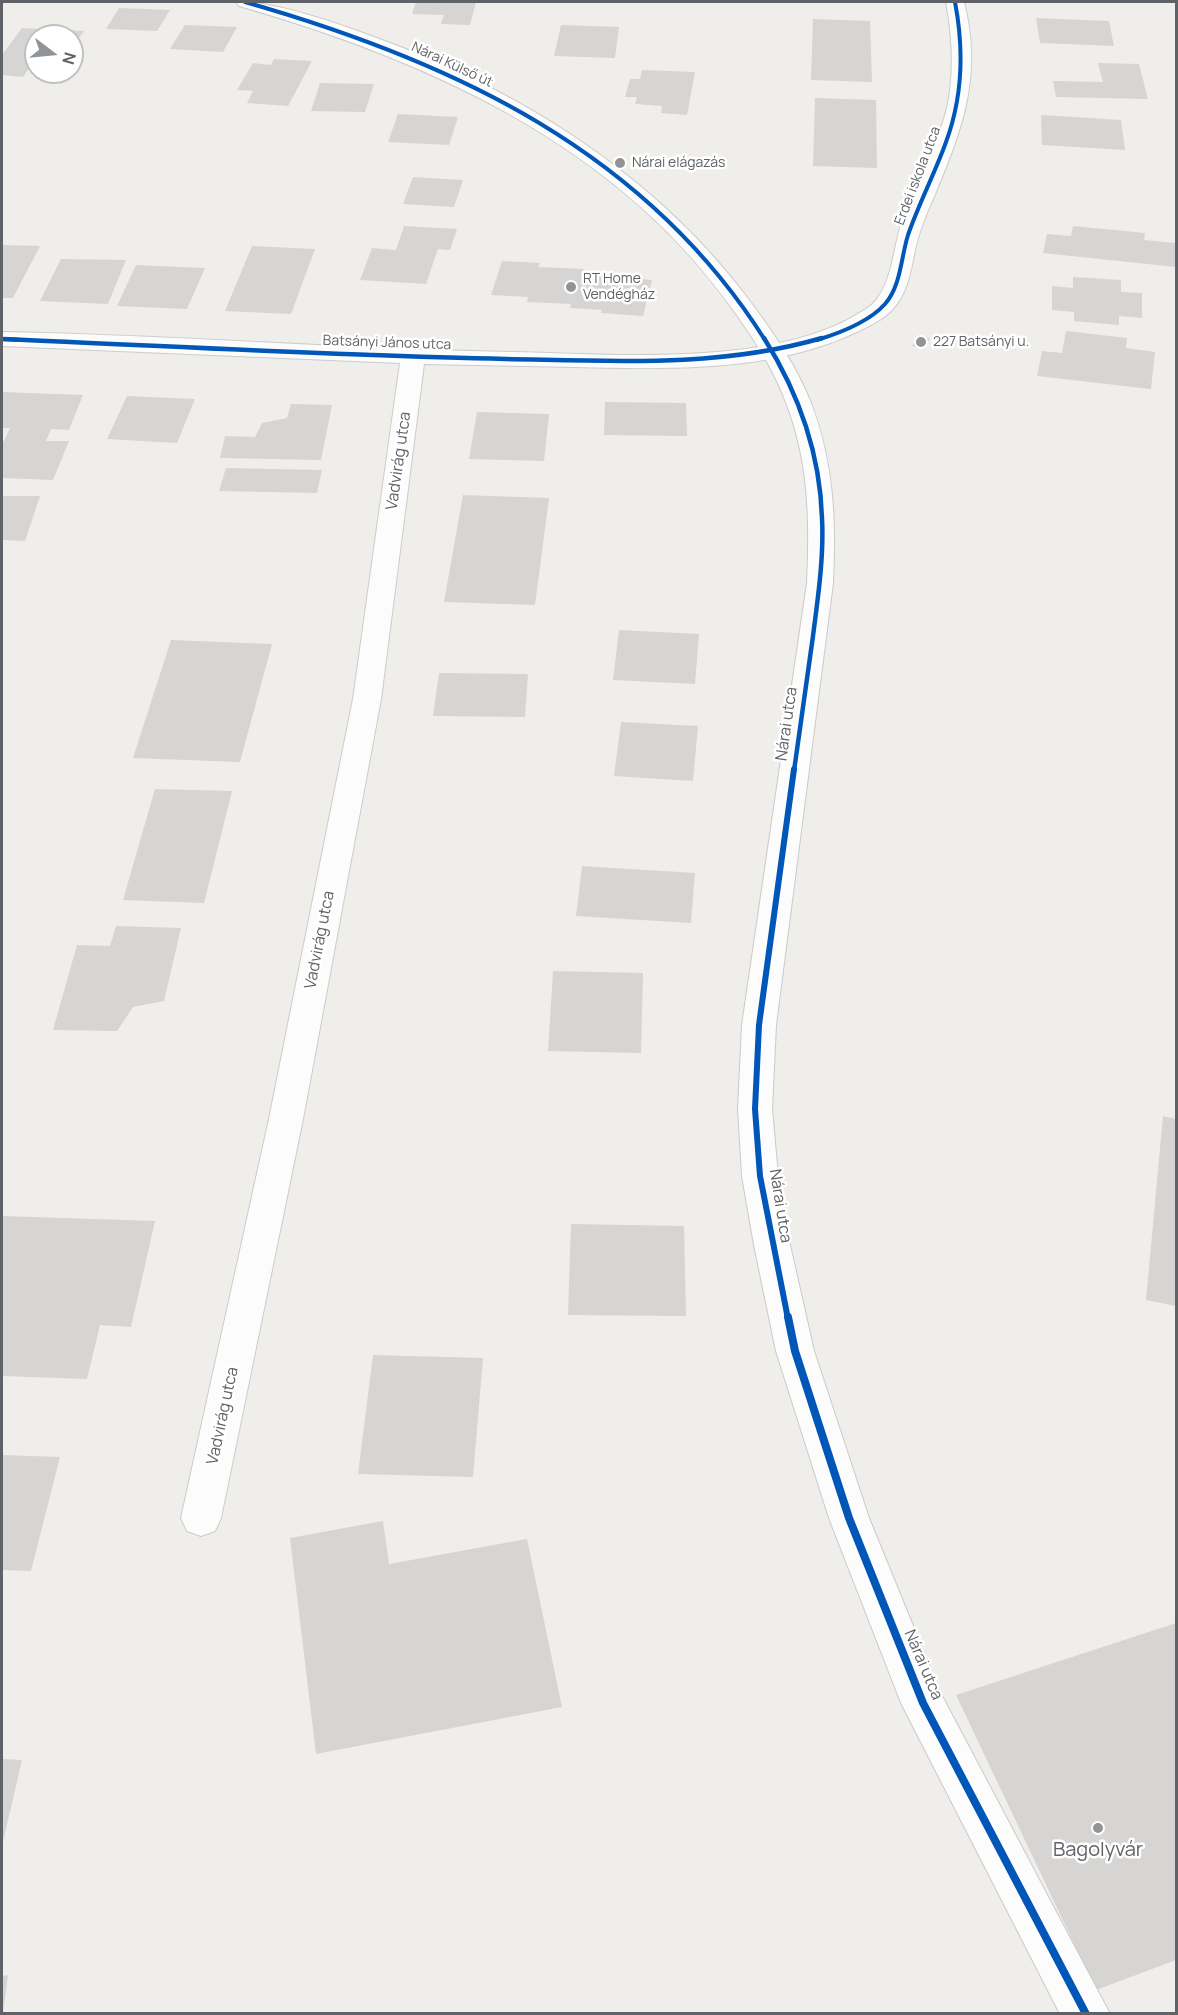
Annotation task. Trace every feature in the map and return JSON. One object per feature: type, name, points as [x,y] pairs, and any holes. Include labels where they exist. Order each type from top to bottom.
[{"type":"street","name":"Nárai Külső út","points":[[245,2],[363,39],[420,62],[479,89],[594,160],[689,241],[735,293],[772,350]]},
{"type":"street","name":"Erdei iskola utca","points":[[772,350],[838,334],[888,303],[899,278],[907,237],[922,196],[944,150],[956,109],[960,23],[955,2]]},
{"type":"street","name":"Batsányi János utca","points":[[2,339],[413,357],[612,360],[718,358],[772,350]]},
{"type":"street","name":"Nárai utca","points":[[772,350],[801,410],[813,458],[822,511],[820,583],[759,1025],[755,1109],[760,1176],[772,1245],[795,1351],[849,1518],[923,1703],[1086,2013]]},
{"type":"street","name":"Vadvirág utca","points":[[201,1518],[286,1119],[364,711],[413,357]]},
{"type":"building","points":[[416,2],[476,2],[470,25],[441,24],[444,15],[412,14]]},
{"type":"building","points":[[119,8],[170,10],[157,31],[106,29]]},
{"type":"building","points":[[1036,18],[1109,21],[1114,46],[1040,43]]},
{"type":"building","points":[[813,19],[870,21],[872,82],[811,80]]},
{"type":"building","points":[[185,25],[237,27],[223,52],[170,49]]},
{"type":"building","points":[[561,25],[619,27],[615,58],[554,56]]},
{"type":"building","points":[[24,28],[23,77],[2,75],[2,55]]},
{"type":"building","points":[[274,59],[312,61],[288,106],[247,103],[253,91],[237,90],[253,63],[271,65]]},
{"type":"building","points":[[1098,63],[1139,64],[1148,99],[1056,97],[1053,81],[1103,82]]},
{"type":"building","points":[[642,70],[695,72],[687,115],[661,113],[662,106],[635,104],[637,97],[625,97],[630,79],[640,79]]},
{"type":"building","points":[[320,83],[374,84],[365,112],[311,111]]},
{"type":"building","points":[[815,98],[876,100],[877,168],[813,166]]},
{"type":"building","points":[[398,114],[458,117],[449,145],[388,142]]},
{"type":"building","points":[[1041,115],[1121,120],[1125,150],[1042,145]]},
{"type":"building","points":[[413,177],[463,180],[454,207],[403,204]]},
{"type":"building","points":[[404,226],[457,229],[450,250],[438,249],[426,284],[360,280],[372,248],[396,250]]},
{"type":"building","points":[[1073,226],[1145,233],[1144,240],[1176,243],[1176,267],[1043,253],[1047,234],[1071,236]]},
{"type":"building","points":[[2,245],[40,246],[13,298],[2,298]]},
{"type":"building","points":[[252,246],[315,249],[291,314],[225,311]]},
{"type":"building","points":[[61,259],[126,260],[108,304],[40,301]]},
{"type":"building","name":"RT Home Vendégház","points":[[502,261],[540,263],[538,267],[584,269],[583,273],[652,280],[643,316],[570,308],[571,304],[527,302],[528,297],[491,295]]},
{"type":"building","points":[[136,265],[205,268],[187,309],[117,306]]},
{"type":"building","points":[[1073,277],[1121,280],[1121,292],[1142,293],[1142,318],[1119,316],[1119,325],[1074,321],[1074,312],[1052,310],[1052,286],[1073,288]]},
{"type":"building","points":[[1066,331],[1127,338],[1126,348],[1155,352],[1151,389],[1037,376],[1042,351],[1062,353]]},
{"type":"building","name":"227 Batsányi u.","points":[[920,336],[930,339],[923,349],[912,346]]},
{"type":"building","points":[[2,392],[83,395],[69,430],[51,429],[46,441],[69,441],[53,480],[2,478],[2,441],[10,428],[2,428]]},
{"type":"building","points":[[127,396],[195,399],[177,443],[107,439]]},
{"type":"building","points":[[605,402],[686,403],[687,436],[604,435]]},
{"type":"building","points":[[291,404],[332,405],[321,460],[220,458],[225,436],[255,437],[262,423],[287,418]]},
{"type":"building","points":[[477,412],[549,414],[544,461],[469,459]]},
{"type":"building","points":[[226,468],[322,470],[317,493],[219,491]]},
{"type":"building","points":[[463,495],[549,498],[535,605],[444,602]]},
{"type":"building","points":[[2,496],[40,496],[25,541],[2,540]]},
{"type":"building","points":[[619,630],[699,634],[695,684],[613,680]]},
{"type":"building","points":[[171,640],[272,644],[240,762],[133,758]]},
{"type":"building","points":[[439,673],[528,674],[525,717],[433,716]]},
{"type":"building","points":[[621,722],[698,726],[693,781],[614,776]]},
{"type":"building","points":[[155,789],[232,791],[204,903],[123,900]]},
{"type":"building","points":[[582,866],[695,873],[691,923],[576,916]]},
{"type":"building","points":[[116,926],[181,928],[164,1001],[133,1007],[117,1031],[53,1030],[77,945],[110,946]]},
{"type":"building","points":[[553,971],[643,973],[641,1053],[548,1051]]},
{"type":"building","points":[[1163,1116],[1176,1119],[1176,1306],[1146,1300]]},
{"type":"building","points":[[2,1216],[155,1221],[131,1327],[100,1325],[87,1379],[2,1376]]},
{"type":"building","points":[[571,1224],[684,1226],[686,1316],[568,1315]]},
{"type":"building","points":[[373,1355],[483,1358],[473,1477],[358,1474]]},
{"type":"building","points":[[2,1455],[60,1457],[31,1571],[2,1570]]},
{"type":"building","points":[[383,1521],[389,1564],[527,1539],[562,1707],[316,1754],[290,1538]]},
{"type":"building","name":"Bagolyvár","points":[[1176,1623],[1176,1960],[1096,1990],[956,1695]]},
{"type":"building","points":[[2,1759],[22,1760],[2,1846]]},
{"type":"building","points":[[8,1975],[3,2014],[2,2014],[2,1976]]},
{"type":"cycle path","points":[[245,2],[362,38],[418,60],[474,86],[529,116],[582,151],[632,189],[678,230],[719,275],[755,324],[788,379],[798,402],[817,473],[823,537],[820,583],[759,1025],[755,1109],[760,1176],[772,1245],[795,1351],[849,1518],[923,1703],[1086,2014]]},
{"type":"cycle path","points":[[2,339],[389,356],[650,361],[745,355],[789,348],[830,336],[866,319],[879,310],[889,299],[896,284],[913,220],[946,143],[959,98],[961,56],[955,2]]},
{"type":"place","name":"Nárai elágazás","points":[[620,163]]},
{"type":"place","name":"RT Home Vendégház","points":[[571,287]]},
{"type":"place","name":"227 Batsányi u.","points":[[921,342]]},
{"type":"place","name":"Bagolyvár","points":[[1098,1828]]}]
